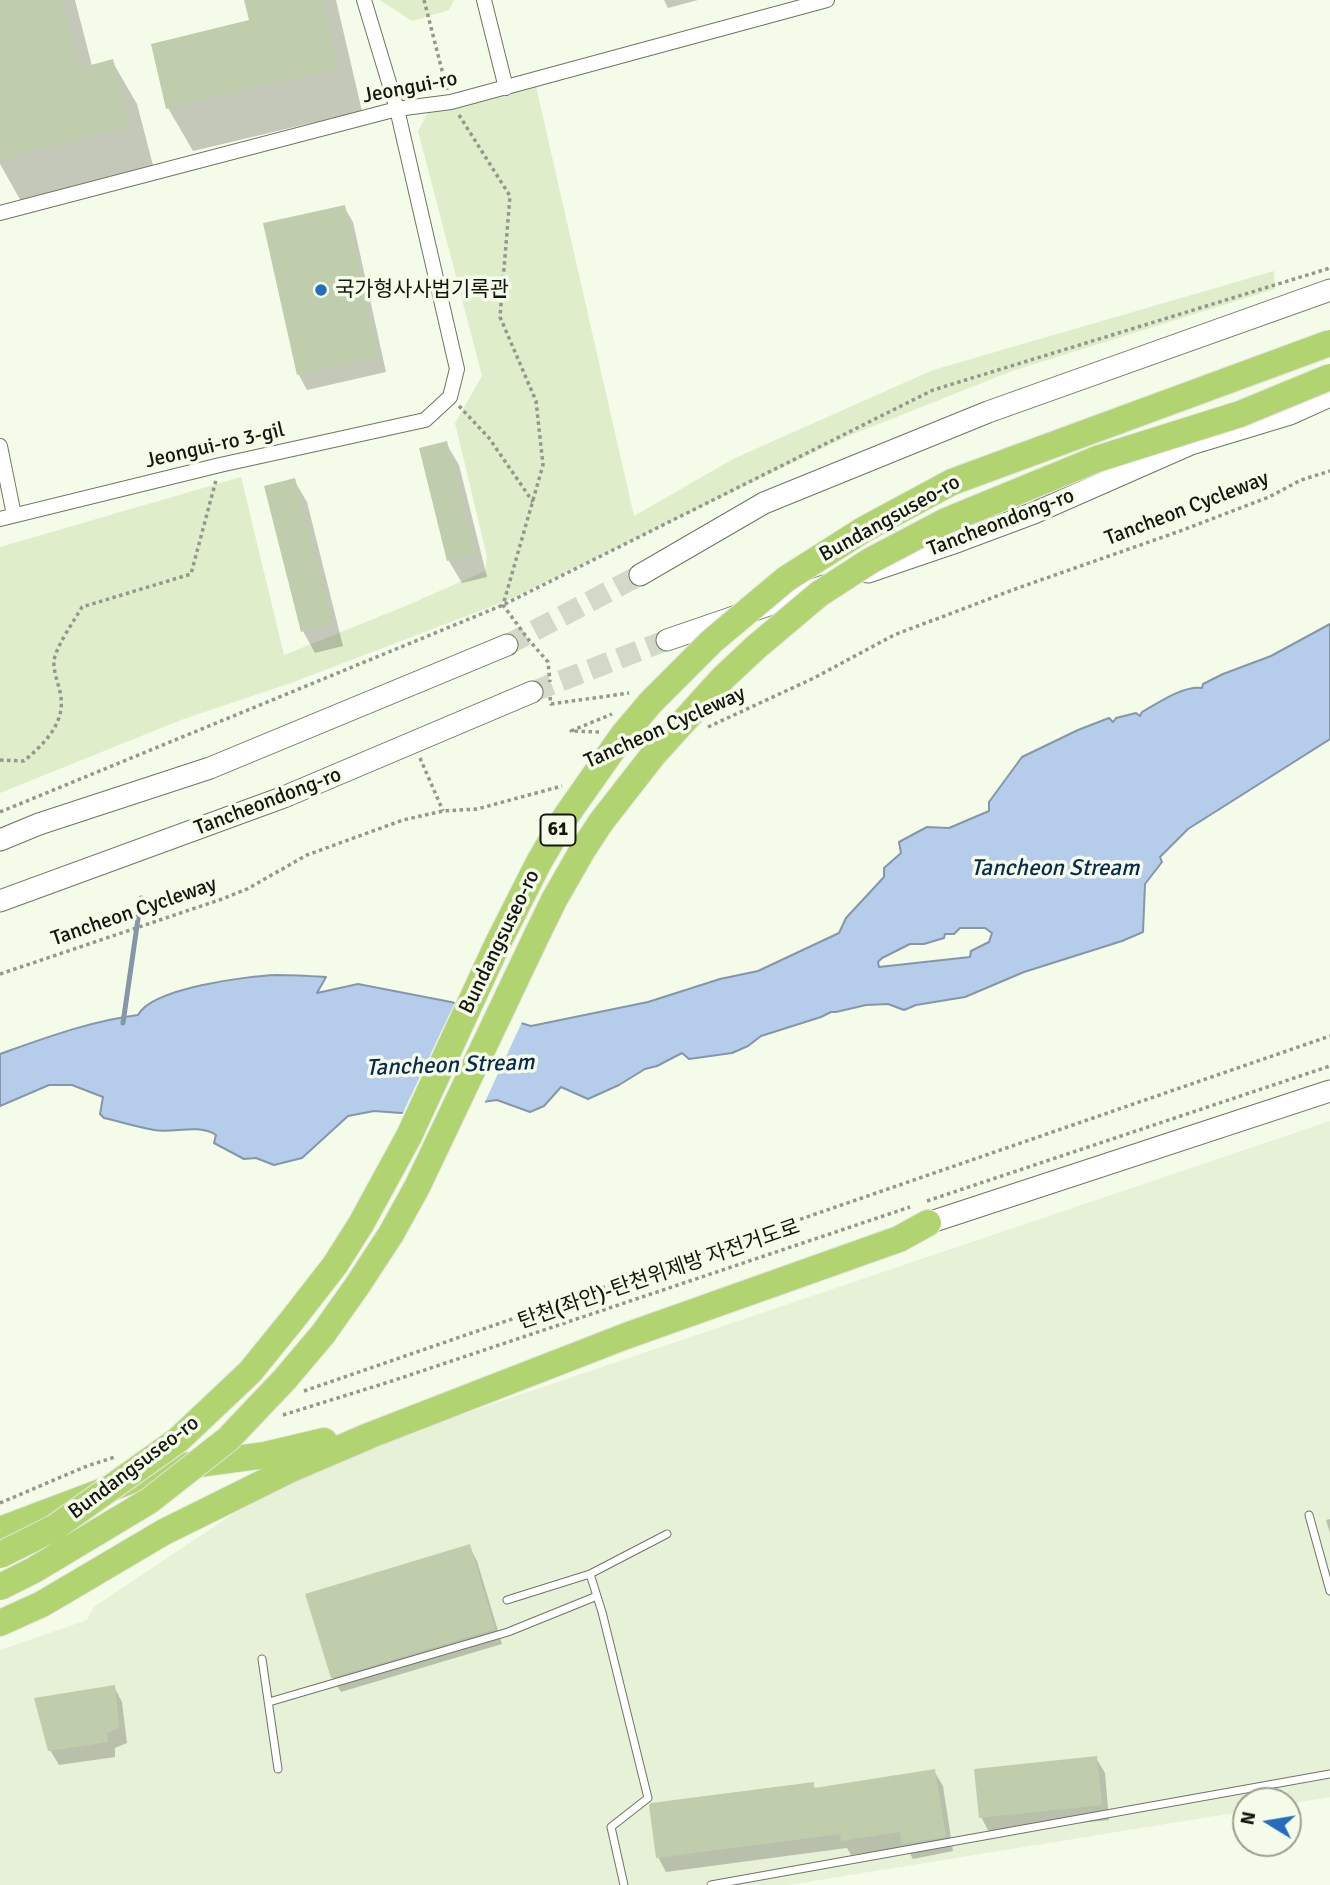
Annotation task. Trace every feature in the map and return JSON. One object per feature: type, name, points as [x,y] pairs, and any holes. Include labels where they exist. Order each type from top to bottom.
[{"type":"highway","name":"Bundangsuseo-ro","points":[[0,1555],[54,1528],[178,1440],[250,1372],[293,1319],[335,1265],[361,1224],[409,1136],[463,1016],[527,885],[566,816],[623,735],[651,702],[712,640],[786,579],[863,530],[952,482],[1330,342]]},
{"type":"highway","name":"Bundangsuseo-ro","points":[[0,1587],[34,1570],[149,1501],[228,1439],[323,1334],[391,1234],[417,1187],[534,939],[582,851],[654,754],[723,678],[755,648],[819,594],[870,561],[946,522],[1097,459],[1240,414],[1330,377]]},
{"type":"highway","points":[[1240,414],[1330,393]]},
{"type":"highway","points":[[0,1623],[42,1604],[164,1532],[289,1470],[371,1435],[626,1336],[899,1240],[928,1223]]},
{"type":"highway","points":[[0,1530],[170,1468],[265,1455],[324,1441],[686,1301],[928,1223]]},
{"type":"street","points":[[364,0],[397,109],[457,369],[450,397]]},
{"type":"street","points":[[484,0],[506,88]]},
{"type":"street","name":"Jeongui-ro","points":[[0,213],[397,109],[451,102],[506,88],[827,0]]},
{"type":"street","points":[[640,575],[764,503],[988,412],[1330,290]]},
{"type":"street","name":"Tancheondong-ro","points":[[667,640],[959,541],[1034,513],[1191,444],[1290,414],[1330,393]]},
{"type":"street","name":"Jeongui-ro 3-gil","points":[[7,517],[425,420],[450,397]]},
{"type":"street","points":[[0,446],[7,517]]},
{"type":"street","points":[[0,840],[39,824],[210,768],[507,645]]},
{"type":"street","name":"Tancheondong-ro","points":[[0,901],[284,797],[544,690]]},
{"type":"street","points":[[928,1223],[1330,1091]]},
{"type":"lane","points":[[1309,1515],[1330,1591]]},
{"type":"lane","points":[[507,1600],[590,1574],[667,1534]]},
{"type":"lane","points":[[590,1574],[648,1798],[611,1827],[624,1885]]},
{"type":"lane","points":[[269,1702],[508,1632],[597,1596]]},
{"type":"lane","points":[[262,1659],[278,1769]]},
{"type":"lane","points":[[711,1885],[1330,1774]]},
{"type":"path","points":[[424,0],[451,102],[510,196],[500,317],[536,401],[542,465],[503,605]]},
{"type":"path","points":[[0,812],[503,605],[933,390],[1330,268]]},
{"type":"path","points":[[450,397],[489,438],[533,503]]},
{"type":"path","points":[[0,761],[24,761],[57,727],[62,702],[54,661],[82,607],[191,575],[220,466]]},
{"type":"path","name":"Tancheon Cycleway","points":[[698,731],[814,678],[894,635],[1183,530],[1269,497],[1301,480],[1330,471]]},
{"type":"path","points":[[503,605],[548,662],[544,690],[551,705]]},
{"type":"path","points":[[414,743],[443,811]]},
{"type":"path","name":"Tancheon Cycleway","points":[[0,974],[222,899],[247,889],[307,855],[402,820],[443,811],[477,809],[565,785]]},
{"type":"path","points":[[298,1393],[1330,1036]]},
{"type":"path","name":"탄천(좌안)-탄천위제방 자전거도로","points":[[274,1417],[419,1372],[1330,1066]]},
{"type":"path","points":[[0,1503],[87,1466],[127,1453]]},
{"type":"shaded area","points":[[380,0],[454,0],[449,10],[412,21]]},
{"type":"shaded area","points":[[535,82],[634,516],[733,459],[933,370],[1274,271],[1275,289],[1012,371],[846,437],[511,599],[291,683],[181,720],[0,793],[0,547],[241,477],[284,655],[485,571],[487,557],[455,423],[482,376],[418,131],[431,107]]},
{"type":"shaded area","points":[[1330,1121],[1330,1797],[1302,1802],[1302,1787],[1232,1787],[1232,1813],[789,1885],[0,1885],[0,1650],[87,1620],[94,1607],[300,1469]]},
{"type":"water","name":"Tancheon Stream","points":[[1330,624],[1330,739],[1188,829],[1160,857],[1162,862],[1145,884],[1143,932],[1024,972],[965,997],[916,1005],[904,1010],[888,1004],[831,1012],[761,1036],[732,1053],[689,1059],[682,1053],[588,1099],[561,1087],[544,1106],[530,1112],[497,1100],[401,1113],[374,1111],[348,1116],[302,1158],[274,1165],[256,1158],[244,1159],[214,1143],[216,1135],[209,1132],[193,1129],[154,1130],[104,1118],[100,1114],[103,1097],[72,1085],[49,1085],[0,1106],[0,1054],[85,1026],[138,1015],[161,998],[224,981],[277,975],[326,977],[317,993],[358,984],[451,1002],[531,1026],[648,1002],[720,979],[758,971],[839,933],[846,918],[884,877],[884,868],[901,853],[899,842],[927,827],[949,828],[989,811],[989,802],[1022,757],[1109,718],[1113,722],[1116,718],[1136,713],[1140,716],[1142,712],[1171,696],[1187,689],[1202,688],[1203,684],[1223,674],[1271,656]],"holes":[[[960,928],[985,928],[992,933],[989,942],[971,951],[970,957],[879,967],[878,962],[882,958],[910,944],[924,944],[944,938],[945,934],[954,934]]]},
{"type":"pier","points":[[456,1000],[523,1020],[483,1106],[401,1117]]},
{"type":"building","points":[[0,0],[62,0],[80,68],[113,59],[130,126],[0,160]]},
{"type":"building","points":[[244,0],[322,0],[338,68],[166,109],[151,44],[249,20]]},
{"type":"building","name":"국가형사사법기록관","points":[[345,205],[379,357],[297,375],[263,223]]},
{"type":"building","points":[[447,441],[475,554],[447,561],[419,448]]},
{"type":"building","points":[[295,478],[332,623],[301,632],[264,486]]},
{"type":"building","points":[[470,1544],[495,1629],[331,1678],[305,1594]]},
{"type":"building","points":[[115,1685],[119,1728],[107,1733],[108,1742],[48,1751],[34,1698]]},
{"type":"building","points":[[1097,1756],[1102,1805],[979,1818],[974,1769]]},
{"type":"building","points":[[935,1769],[946,1837],[902,1844],[900,1832],[841,1841],[840,1834],[656,1858],[649,1805],[651,1803],[814,1782],[814,1788]]},
{"type":"waterway","points":[[123,1023],[141,898]]},
{"type":"tunnel","points":[[507,645],[640,575]]},
{"type":"tunnel","points":[[532,692],[667,640]]},
{"type":"place","name":"국가형사사법기록관","points":[[321,290]]}]
